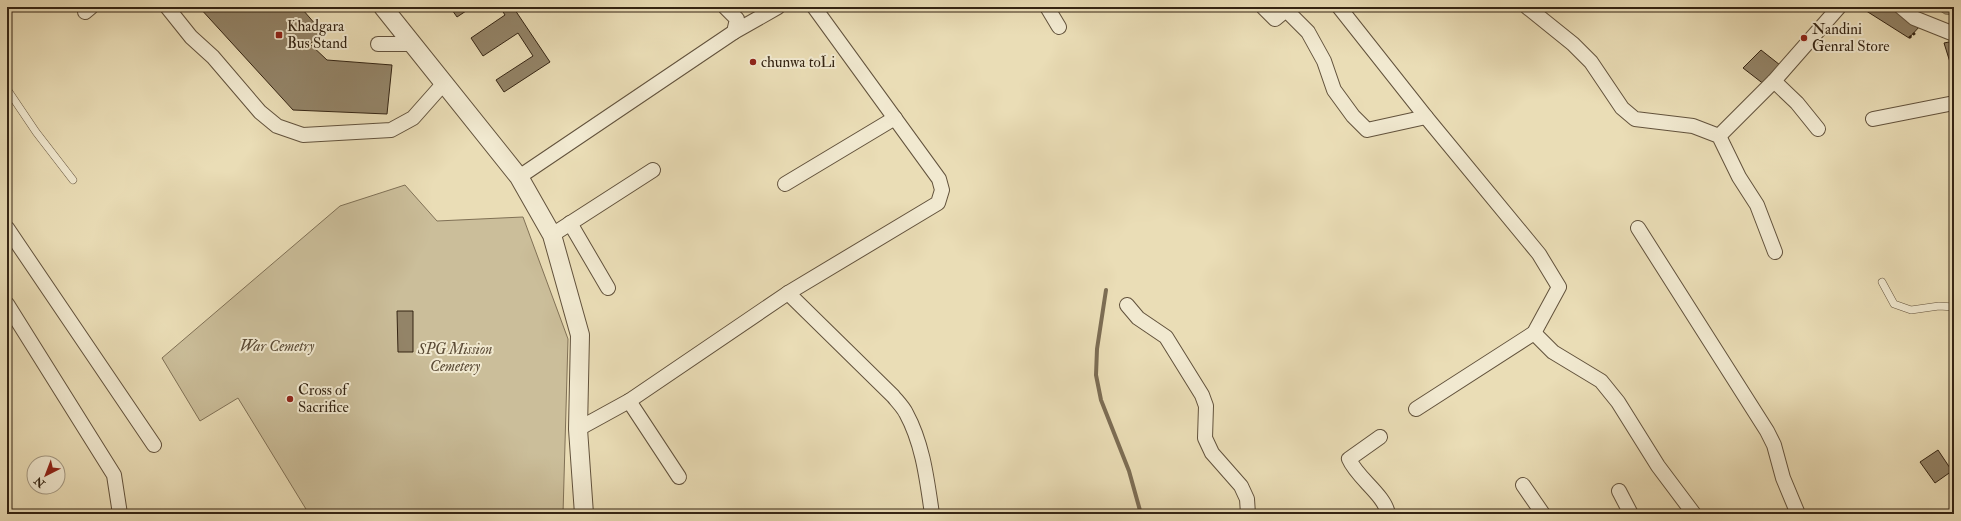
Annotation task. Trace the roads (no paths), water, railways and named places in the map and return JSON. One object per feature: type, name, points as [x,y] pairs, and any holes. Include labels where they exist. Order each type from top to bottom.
[{"type":"street","points":[[166,7],[191,37],[213,57],[260,112],[277,126],[303,135],[391,130],[413,118],[444,83]]},
{"type":"street","points":[[383,7],[519,177],[552,235],[580,335],[578,429],[584,514]]},
{"type":"street","points":[[726,7],[737,19],[734,32]]},
{"type":"street","points":[[519,177],[734,32],[778,7]]},
{"type":"street","points":[[578,429],[629,401],[788,293],[938,203],[942,190],[939,179],[814,7]]},
{"type":"street","points":[[1047,7],[1059,27]]},
{"type":"street","points":[[1263,7],[1275,19],[1286,10],[1308,32],[1324,61],[1334,90],[1353,116],[1367,130],[1426,117]]},
{"type":"street","points":[[1339,7],[1426,117],[1539,254],[1559,287],[1534,333],[1416,409]]},
{"type":"street","points":[[1527,7],[1573,44],[1591,62],[1622,108],[1635,118],[1693,126],[1718,136],[1739,177],[1757,205],[1775,252]]},
{"type":"street","points":[[1718,136],[1774,81],[1839,7]]},
{"type":"street","points":[[1901,7],[1914,18],[1954,34]]},
{"type":"street","points":[[378,44],[412,44]]},
{"type":"street","points":[[1774,81],[1797,103],[1818,129]]},
{"type":"street","points":[[1873,119],[1954,103]]},
{"type":"street","points":[[785,184],[895,118]]},
{"type":"street","points":[[552,235],[653,170]]},
{"type":"street","points":[[570,224],[608,288]]},
{"type":"street","points":[[7,228],[154,445]]},
{"type":"street","points":[[1638,228],[1767,431],[1774,445],[1782,478],[1798,514]]},
{"type":"street","points":[[788,293],[883,386],[906,412],[920,449],[927,476],[932,514]]},
{"type":"street","points":[[7,304],[114,474],[120,514]]},
{"type":"street","points":[[1127,305],[1142,321],[1166,337],[1202,395],[1206,406],[1205,438],[1212,453],[1241,486],[1247,499],[1248,514]]},
{"type":"street","points":[[1534,333],[1553,352],[1600,381],[1618,402],[1658,466],[1694,514]]},
{"type":"street","points":[[629,401],[679,477]]},
{"type":"street","points":[[1380,437],[1349,459],[1353,469],[1382,501],[1388,514]]},
{"type":"street","points":[[1523,485],[1543,514]]},
{"type":"street","points":[[1619,491],[1632,514]]},
{"type":"lane","points":[[7,89],[36,132],[73,180]]},
{"type":"lane","points":[[1882,282],[1894,304],[1911,310],[1939,306],[1954,307]]},
{"type":"waterway","points":[[1106,290],[1097,349],[1096,375],[1101,400],[1129,471],[1141,514]]},
{"type":"place","name":"Khadgara Bus Stand","points":[[279,35]]},
{"type":"place","name":"Nandini Genral Store","points":[[1804,38]]},
{"type":"place","name":"chunwa toLi","points":[[753,62]]},
{"type":"place","name":"Cross of Sacrifice","points":[[290,399]]},
{"type":"park label","name":"War Cemetry","points":[[277,346]]},
{"type":"park label","name":"SPG Mission Cemetery","points":[[455,358]]}]
